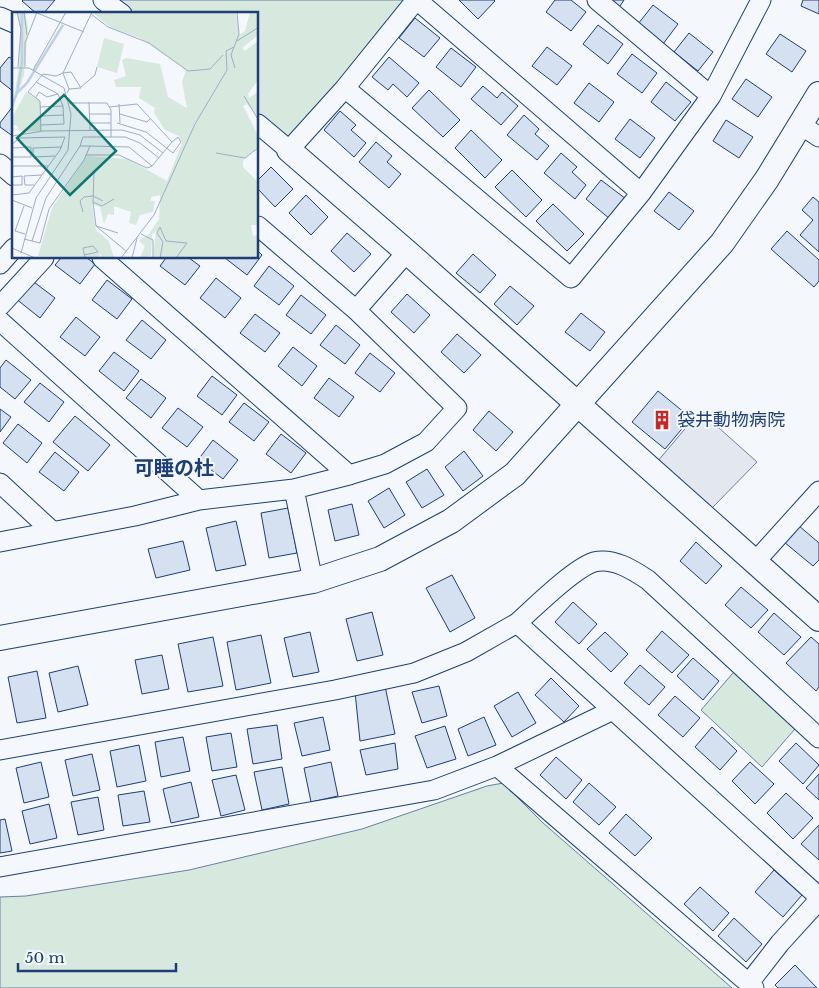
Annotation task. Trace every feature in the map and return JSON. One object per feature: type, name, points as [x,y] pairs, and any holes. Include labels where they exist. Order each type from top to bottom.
[{"type":"street","points":[[103,0],[119,12]]},
{"type":"street","points":[[289,150],[344,88],[416,0],[641,194]]},
{"type":"street","points":[[597,0],[711,96]]},
{"type":"street","points":[[344,88],[571,278],[641,194],[711,96],[761,0]]},
{"type":"street","points":[[0,17],[12,22]]},
{"type":"street","points":[[0,638],[314,581],[380,559],[450,521],[515,474],[580,404],[722,243],[810,131],[819,94]]},
{"type":"street","points":[[259,125],[580,404],[819,619]]},
{"type":"street","points":[[0,164],[12,174]]},
{"type":"street","points":[[0,542],[135,516],[199,500],[294,489],[349,476],[385,464],[426,442],[457,408],[356,310],[259,227]]},
{"type":"street","points":[[0,264],[12,250]]},
{"type":"street","points":[[356,310],[407,252]]},
{"type":"street","points":[[0,306],[43,259]]},
{"type":"street","points":[[103,259],[349,476]]},
{"type":"street","points":[[0,321],[199,500]]},
{"type":"street","points":[[0,483],[52,531]]},
{"type":"street","points":[[294,489],[314,581]]},
{"type":"street","points":[[755,562],[816,499]]},
{"type":"street","points":[[0,750],[335,690],[414,673],[466,652],[517,623],[578,571],[595,562],[618,563],[632,569],[648,580],[819,738]]},
{"type":"street","points":[[497,766],[751,986],[780,943],[819,899],[517,623]]},
{"type":"street","points":[[0,868],[434,790],[497,766],[612,710]]},
{"type":"shaded area","points":[[117,0],[416,0],[289,150],[259,125],[259,12],[127,12]]},
{"type":"shaded area","points":[[700,411],[757,462],[712,508],[657,462]]},
{"type":"shaded area","points":[[739,666],[801,722],[762,767],[701,710]]},
{"type":"shaded area","points":[[503,783],[542,822],[732,988],[0,988],[0,897],[26,896],[189,870],[362,829],[487,786]]},
{"type":"building","points":[[55,0],[45,12],[35,12],[22,1]]},
{"type":"building","points":[[459,0],[494,0],[495,1],[478,19]]},
{"type":"building","points":[[555,0],[571,0],[586,12],[571,31],[546,12]]},
{"type":"building","points":[[607,0],[624,0],[618,9]]},
{"type":"building","points":[[803,0],[819,0],[819,14],[801,6]]},
{"type":"building","points":[[653,5],[678,24],[663,44],[638,24]]},
{"type":"building","points":[[415,18],[440,38],[424,57],[399,38]]},
{"type":"building","points":[[598,25],[623,44],[608,64],[583,44]]},
{"type":"building","points":[[689,33],[713,52],[698,71],[674,52]]},
{"type":"building","points":[[780,34],[806,51],[792,72],[766,54]]},
{"type":"building","points":[[547,47],[572,66],[557,85],[532,66]]},
{"type":"building","points":[[451,48],[476,67],[461,87],[436,67]]},
{"type":"building","points":[[632,54],[657,73],[642,93],[617,74]]},
{"type":"building","points":[[9,57],[12,59],[12,90],[0,81],[0,68]]},
{"type":"building","points":[[389,57],[419,83],[407,97],[393,84],[388,90],[372,77]]},
{"type":"building","points":[[746,79],[772,97],[758,117],[732,99]]},
{"type":"building","points":[[666,82],[691,102],[675,121],[651,102]]},
{"type":"building","points":[[589,83],[614,102],[599,122],[574,103]]},
{"type":"building","points":[[483,86],[497,98],[502,92],[518,106],[501,125],[471,99]]},
{"type":"building","points":[[429,90],[460,120],[443,137],[412,108]]},
{"type":"building","points":[[12,107],[12,136],[0,127],[0,123]]},
{"type":"building","points":[[340,111],[356,125],[351,130],[366,143],[354,157],[324,130]]},
{"type":"building","points":[[524,115],[539,129],[535,134],[549,146],[537,160],[507,135]]},
{"type":"building","points":[[630,119],[655,138],[640,158],[615,139]]},
{"type":"building","points":[[726,120],[753,137],[739,158],[713,141]]},
{"type":"building","points":[[471,130],[502,160],[485,178],[455,148]]},
{"type":"building","points":[[376,142],[392,156],[387,162],[401,174],[389,188],[359,162]]},
{"type":"building","points":[[561,153],[577,167],[572,172],[586,185],[575,199],[544,173]]},
{"type":"building","points":[[271,167],[293,189],[275,207],[259,190],[259,179]]},
{"type":"building","points":[[512,170],[542,200],[526,217],[495,187]]},
{"type":"building","points":[[601,180],[626,199],[610,219],[586,199]]},
{"type":"building","points":[[669,192],[694,211],[679,230],[654,211]]},
{"type":"building","points":[[306,195],[328,217],[311,235],[289,213]]},
{"type":"building","points":[[813,197],[819,202],[819,252],[800,235],[813,220],[802,210]]},
{"type":"building","points":[[553,204],[584,234],[567,251],[536,221]]},
{"type":"building","points":[[787,231],[819,260],[819,281],[814,287],[771,249]]},
{"type":"building","points":[[347,233],[371,254],[354,272],[331,251]]},
{"type":"building","points":[[473,254],[496,275],[480,293],[456,273]]},
{"type":"building","points":[[60,259],[88,259],[95,264],[80,284],[55,265]]},
{"type":"building","points":[[165,259],[190,259],[200,266],[185,285],[160,266]]},
{"type":"building","points":[[226,259],[259,259],[247,275]]},
{"type":"building","points":[[269,266],[294,286],[279,305],[254,286]]},
{"type":"building","points":[[216,278],[241,298],[225,318],[200,298]]},
{"type":"building","points":[[30,279],[55,298],[40,318],[15,298]]},
{"type":"building","points":[[107,280],[132,299],[117,319],[92,300]]},
{"type":"building","points":[[510,286],[534,306],[517,325],[494,304]]},
{"type":"building","points":[[407,294],[430,315],[414,333],[391,312]]},
{"type":"building","points":[[301,295],[326,315],[311,334],[286,315]]},
{"type":"building","points":[[581,313],[605,332],[590,351],[565,332]]},
{"type":"building","points":[[255,314],[280,333],[265,352],[240,333]]},
{"type":"building","points":[[76,317],[100,337],[85,356],[60,337]]},
{"type":"building","points":[[142,320],[166,340],[151,359],[126,340]]},
{"type":"building","points":[[336,325],[360,345],[345,364],[320,345]]},
{"type":"building","points":[[457,334],[481,355],[464,373],[441,352]]},
{"type":"building","points":[[293,347],[317,366],[302,386],[278,366]]},
{"type":"building","points":[[114,352],[139,371],[124,391],[99,371]]},
{"type":"building","points":[[370,353],[395,373],[380,392],[355,373]]},
{"type":"building","points":[[6,360],[31,380],[15,399],[0,387],[0,368]]},
{"type":"building","points":[[212,376],[237,395],[222,415],[197,396]]},
{"type":"building","points":[[329,378],[354,397],[339,417],[314,398]]},
{"type":"building","points":[[141,379],[166,398],[151,418],[126,398]]},
{"type":"building","points":[[40,383],[64,402],[49,422],[24,402]]},
{"type":"building","name":"袋井動物病院","points":[[658,391],[691,418],[665,449],[632,422]]},
{"type":"building","points":[[244,403],[269,422],[254,441],[229,422]]},
{"type":"building","points":[[178,408],[203,427],[187,447],[162,428]]},
{"type":"building","points":[[0,409],[11,417],[0,432]]},
{"type":"building","points":[[489,411],[513,432],[496,451],[473,430]]},
{"type":"building","points":[[75,416],[110,445],[88,471],[53,442]]},
{"type":"building","points":[[18,424],[42,443],[27,463],[3,443]]},
{"type":"building","points":[[281,434],[306,453],[291,473],[266,454]]},
{"type":"building","points":[[213,440],[238,460],[223,479],[198,460]]},
{"type":"building","points":[[464,451],[483,476],[463,491],[445,467]]},
{"type":"building","points":[[55,452],[79,472],[64,491],[39,472]]},
{"type":"building","points":[[427,469],[444,495],[422,508],[406,482]]},
{"type":"building","points":[[389,488],[405,515],[384,528],[368,501]]},
{"type":"building","points":[[352,504],[359,535],[335,541],[328,510]]},
{"type":"building","points":[[288,508],[297,553],[269,558],[261,513]]},
{"type":"building","points":[[236,521],[246,565],[216,571],[206,528]]},
{"type":"building","points":[[798,525],[819,543],[819,560],[813,566],[784,542]]},
{"type":"building","points":[[183,541],[190,570],[156,578],[148,549]]},
{"type":"building","points":[[696,542],[722,566],[706,584],[680,561]]},
{"type":"building","points":[[452,575],[475,618],[450,632],[426,588]]},
{"type":"building","points":[[741,587],[768,610],[751,628],[725,605]]},
{"type":"building","points":[[573,602],[597,624],[579,644],[555,622]]},
{"type":"building","points":[[372,612],[383,655],[357,661],[346,619]]},
{"type":"building","points":[[774,613],[801,637],[784,655],[758,632]]},
{"type":"building","points":[[662,631],[689,655],[672,673],[646,650]]},
{"type":"building","points":[[310,632],[319,672],[293,677],[284,638]]},
{"type":"building","points":[[605,632],[628,654],[611,672],[587,649]]},
{"type":"building","points":[[261,635],[271,683],[236,690],[227,642]]},
{"type":"building","points":[[213,637],[223,686],[188,692],[178,644]]},
{"type":"building","points":[[811,637],[819,644],[819,687],[816,691],[786,663]]},
{"type":"building","points":[[162,655],[169,689],[142,694],[135,660]]},
{"type":"building","points":[[693,658],[719,681],[703,700],[677,676]]},
{"type":"building","points":[[640,665],[665,687],[649,705],[624,683]]},
{"type":"building","points":[[78,666],[88,705],[58,712],[49,673]]},
{"type":"building","points":[[37,671],[46,718],[17,723],[8,677]]},
{"type":"building","points":[[551,678],[579,706],[564,722],[535,695]]},
{"type":"building","points":[[385,686],[395,734],[360,741],[355,692]]},
{"type":"building","points":[[439,686],[447,716],[422,723],[412,692]]},
{"type":"building","points":[[518,692],[536,723],[512,737],[494,706]]},
{"type":"building","points":[[675,696],[700,718],[683,737],[658,715]]},
{"type":"building","points":[[323,717],[330,750],[302,756],[294,723]]},
{"type":"building","points":[[484,717],[496,745],[468,756],[458,729]]},
{"type":"building","points":[[277,725],[282,759],[253,764],[247,729]]},
{"type":"building","points":[[445,726],[456,759],[427,768],[415,736]]},
{"type":"building","points":[[712,727],[737,751],[720,770],[695,747]]},
{"type":"building","points":[[231,733],[237,767],[212,771],[206,737]]},
{"type":"building","points":[[183,737],[190,771],[161,777],[155,742]]},
{"type":"building","points":[[395,743],[398,769],[366,775],[360,750]]},
{"type":"building","points":[[796,743],[819,765],[803,784],[779,761]]},
{"type":"building","points":[[139,745],[146,781],[117,787],[110,751]]},
{"type":"building","points":[[92,754],[100,790],[73,796],[65,760]]},
{"type":"building","points":[[556,757],[582,780],[566,799],[540,775]]},
{"type":"building","points":[[41,762],[49,797],[24,803],[16,768]]},
{"type":"building","points":[[331,762],[338,796],[311,802],[304,768]]},
{"type":"building","points":[[750,762],[774,784],[755,804],[732,781]]},
{"type":"building","points":[[282,767],[289,804],[262,810],[254,772]]},
{"type":"building","points":[[819,774],[819,800],[806,788]]},
{"type":"building","points":[[236,775],[245,810],[221,816],[212,780]]},
{"type":"building","points":[[191,782],[199,817],[171,823],[163,789]]},
{"type":"building","points":[[589,783],[616,807],[599,825],[573,802]]},
{"type":"building","points":[[144,791],[150,822],[123,826],[118,795]]},
{"type":"building","points":[[786,793],[813,818],[793,839],[767,813]]},
{"type":"building","points":[[98,797],[104,830],[78,835],[71,802]]},
{"type":"building","points":[[49,804],[57,838],[30,844],[22,811]]},
{"type":"building","points":[[626,814],[652,838],[635,856],[609,833]]},
{"type":"building","points":[[5,819],[12,851],[0,853],[0,820]]},
{"type":"building","points":[[819,825],[819,860],[801,844]]},
{"type":"building","points":[[774,870],[802,895],[783,917],[755,892]]},
{"type":"building","points":[[700,887],[729,913],[713,931],[684,904]]},
{"type":"building","points":[[734,918],[762,944],[746,962],[718,936]]},
{"type":"building","points":[[795,965],[817,988],[778,988],[775,985]]},
{"type":"place","name":"袋井動物病院","points":[[662,420]]},
{"type":"district","name":"可睡の杜","points":[[174,468]]}]
